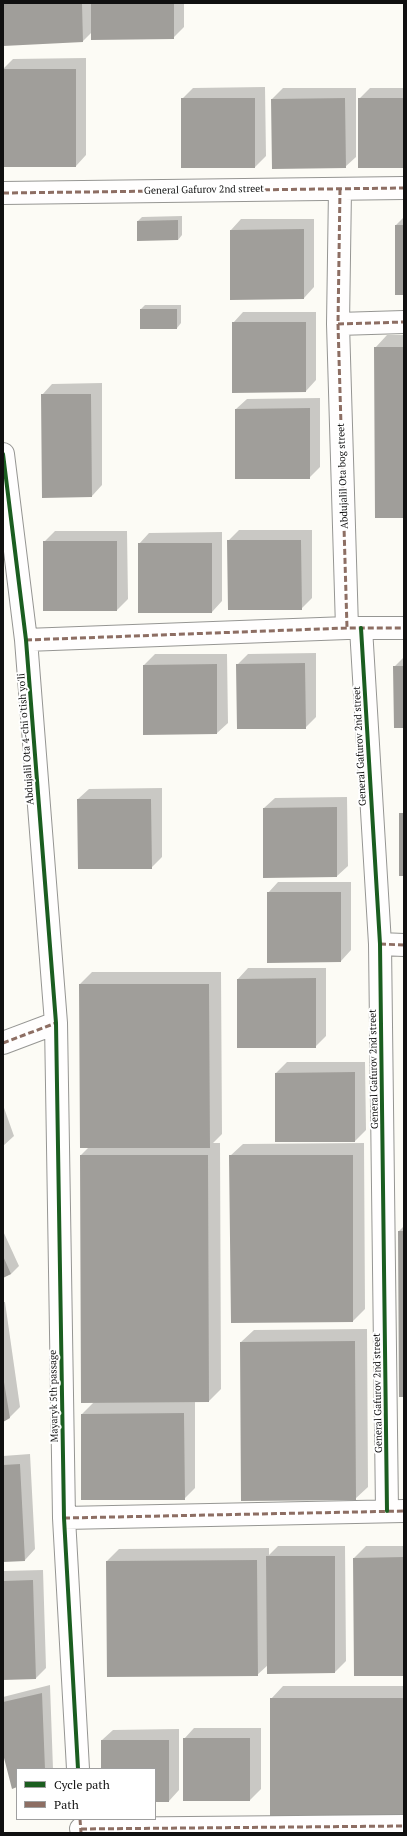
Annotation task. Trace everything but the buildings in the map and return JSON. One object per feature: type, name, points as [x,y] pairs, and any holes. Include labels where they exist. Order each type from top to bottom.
[{"type":"street","name":"General Gafurov 2nd street","points":[[3,193],[404,188]]},
{"type":"street","name":"Abdujalil Ota bog street","points":[[340,189],[338,324],[354,628]]},
{"type":"street","points":[[338,324],[404,322]]},
{"type":"street","name":"Abdujalil Ota 4-chi o'tish yo'li","points":[[3,454],[26,640],[56,1023]]},
{"type":"street","name":"General Gafurov 2nd street","points":[[354,628],[380,944],[396,1511]]},
{"type":"street","points":[[26,640],[354,628],[404,628]]},
{"type":"street","points":[[380,944],[404,945]]},
{"type":"street","points":[[3,1043],[56,1023]]},
{"type":"street","name":"Mayaryk 5th passage","points":[[56,1023],[64,1518],[78,1768]]},
{"type":"street","points":[[64,1518],[396,1511]]},
{"type":"street","points":[[81,1827],[404,1826]]},
{"type":"marked path","points":[[3,193],[404,188]]},
{"type":"marked path","points":[[340,189],[338,324],[347,628]]},
{"type":"marked path","points":[[338,324],[404,322]]},
{"type":"marked path","points":[[26,640],[347,628],[404,628]]},
{"type":"marked path","points":[[380,944],[404,945]]},
{"type":"marked path","points":[[3,1043],[56,1023]]},
{"type":"marked path","points":[[64,1518],[404,1511]]},
{"type":"marked path","points":[[80,1820],[81,1833]]},
{"type":"marked path","points":[[81,1829],[404,1826]]},
{"type":"cycle path","points":[[3,454],[26,640],[56,1023],[64,1518],[78,1768]]},
{"type":"cycle path","points":[[361,628],[380,944],[387,1511]]}]
